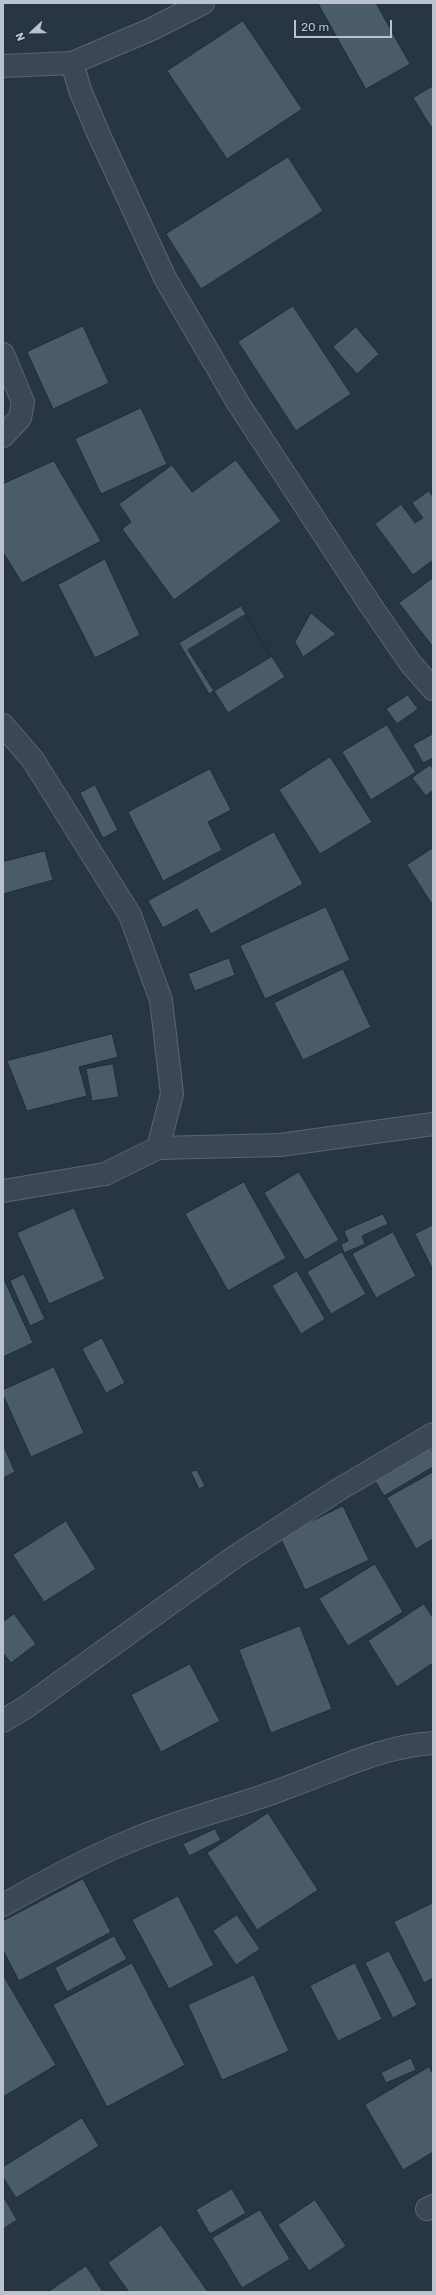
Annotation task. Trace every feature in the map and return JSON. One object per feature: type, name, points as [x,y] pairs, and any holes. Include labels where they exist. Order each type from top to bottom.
[{"type":"street","points":[[3,66],[72,63],[152,30],[203,3]]},
{"type":"street","points":[[72,63],[80,90],[99,135],[165,278],[242,410],[394,640],[411,664],[433,689]]},
{"type":"street","points":[[3,354],[23,402],[20,418],[3,436]]},
{"type":"street","points":[[3,725],[33,760],[130,915],[161,1000],[172,1094],[158,1148]]},
{"type":"street","points":[[3,1191],[105,1174],[158,1148],[280,1145],[433,1124]]},
{"type":"street","points":[[3,1721],[44,1695],[236,1556],[338,1490],[433,1434]]},
{"type":"street","points":[[3,1905],[70,1869],[131,1840],[281,1790],[386,1752],[419,1744],[433,1743]]},
{"type":"building","points":[[318,3],[376,3],[410,64],[366,89]]},
{"type":"building","points":[[243,21],[302,109],[227,159],[167,71]]},
{"type":"building","points":[[433,86],[433,130],[413,98]]},
{"type":"building","points":[[288,157],[323,211],[201,289],[166,234]]},
{"type":"building","points":[[293,306],[351,394],[296,431],[238,342]]},
{"type":"building","points":[[83,326],[109,383],[53,409],[27,352]]},
{"type":"building","points":[[356,327],[379,354],[357,374],[333,347]]},
{"type":"building","points":[[141,408],[167,464],[101,494],[75,439]]},
{"type":"building","points":[[236,460],[281,521],[174,600],[122,529],[131,522],[119,504],[172,465],[192,492]]},
{"type":"building","points":[[54,461],[101,541],[22,583],[3,552],[3,484]]},
{"type":"building","points":[[429,491],[433,497],[433,560],[413,575],[375,524],[401,504],[415,523],[423,518],[412,503]]},
{"type":"building","points":[[105,559],[140,635],[95,658],[58,585]]},
{"type":"building","points":[[433,578],[433,647],[399,603]]},
{"type":"building","points":[[241,606],[271,657],[209,694],[179,643]]},
{"type":"building","points":[[311,613],[336,634],[303,657],[295,642]]},
{"type":"building","points":[[245,615],[285,677],[228,713],[188,650]]},
{"type":"building","points":[[408,695],[418,709],[397,724],[386,709]]},
{"type":"building","points":[[387,725],[416,772],[371,800],[342,752]]},
{"type":"building","points":[[433,734],[433,758],[423,763],[413,745]]},
{"type":"building","points":[[330,757],[372,822],[320,854],[279,790]]},
{"type":"building","points":[[430,765],[433,769],[433,790],[426,796],[412,778]]},
{"type":"building","points":[[210,769],[231,810],[208,822],[222,850],[163,881],[128,812]]},
{"type":"building","points":[[95,785],[118,830],[103,838],[80,793]]},
{"type":"building","points":[[274,832],[303,884],[211,934],[197,909],[163,928],[148,901]]},
{"type":"building","points":[[433,848],[433,906],[407,865]]},
{"type":"building","points":[[45,851],[53,880],[3,894],[3,862]]},
{"type":"building","points":[[326,907],[350,960],[265,999],[240,946]]},
{"type":"building","points":[[229,958],[235,975],[195,991],[188,974]]},
{"type":"building","points":[[343,969],[371,1027],[303,1060],[274,1003]]},
{"type":"building","points":[[112,1034],[118,1057],[79,1067],[87,1096],[27,1111],[7,1061]]},
{"type":"building","points":[[113,1064],[119,1097],[92,1101],[86,1069]]},
{"type":"building","points":[[299,1172],[339,1240],[305,1260],[264,1193]]},
{"type":"building","points":[[244,1182],[286,1258],[228,1291],[185,1214]]},
{"type":"building","points":[[74,1208],[105,1279],[49,1304],[17,1233]]},
{"type":"building","points":[[383,1214],[388,1224],[362,1236],[365,1244],[344,1253],[341,1244],[348,1241],[344,1231]]},
{"type":"building","points":[[433,1225],[433,1270],[415,1234]]},
{"type":"building","points":[[393,1232],[416,1276],[376,1298],[352,1254]]},
{"type":"building","points":[[342,1252],[366,1294],[331,1314],[307,1272]]},
{"type":"building","points":[[297,1271],[325,1319],[301,1334],[272,1286]]},
{"type":"building","points":[[24,1274],[45,1319],[30,1326],[10,1281]]},
{"type":"building","points":[[3,1277],[33,1343],[3,1357]]},
{"type":"building","points":[[102,1338],[125,1383],[106,1393],[82,1349]]},
{"type":"building","points":[[54,1367],[84,1433],[31,1457],[3,1395],[3,1390]]},
{"type":"building","points":[[3,1444],[15,1472],[3,1478]]},
{"type":"building","points":[[430,1446],[433,1452],[433,1467],[384,1496],[374,1479]]},
{"type":"building","points":[[197,1470],[205,1486],[199,1489],[191,1472]]},
{"type":"building","points":[[433,1472],[433,1539],[416,1549],[387,1498]]},
{"type":"building","points":[[343,1506],[369,1560],[305,1590],[280,1537]]},
{"type":"building","points":[[66,1521],[96,1569],[44,1602],[13,1555]]},
{"type":"building","points":[[375,1564],[403,1612],[348,1646],[319,1599]]},
{"type":"building","points":[[424,1604],[433,1618],[433,1663],[397,1687],[368,1641]]},
{"type":"building","points":[[14,1614],[36,1644],[11,1663],[3,1653],[3,1622]]},
{"type":"building","points":[[300,1626],[332,1709],[271,1733],[239,1650]]},
{"type":"building","points":[[190,1664],[220,1721],[161,1752],[131,1695]]},
{"type":"building","points":[[268,1813],[318,1890],[257,1930],[207,1853]]},
{"type":"building","points":[[215,1829],[221,1840],[189,1856],[183,1844]]},
{"type":"building","points":[[83,1879],[111,1932],[19,1981],[3,1950],[3,1921]]},
{"type":"building","points":[[178,1896],[214,1965],[169,1989],[132,1920]]},
{"type":"building","points":[[433,1903],[433,1978],[424,1983],[394,1922]]},
{"type":"building","points":[[237,1915],[260,1949],[236,1965],[213,1931]]},
{"type":"building","points":[[114,1936],[127,1959],[67,1992],[55,1968]]},
{"type":"building","points":[[389,1951],[417,2005],[393,2018],[365,1963]]},
{"type":"building","points":[[132,1963],[185,2065],[107,2107],[53,2005]]},
{"type":"building","points":[[355,1963],[382,2019],[338,2041],[310,1986]]},
{"type":"building","points":[[3,1975],[56,2065],[3,2097]]},
{"type":"building","points":[[254,1975],[289,2051],[222,2080],[188,2005]]},
{"type":"building","points":[[411,2058],[416,2070],[386,2083],[381,2073]]},
{"type":"building","points":[[429,2067],[433,2074],[433,2152],[403,2170],[365,2105]]},
{"type":"building","points":[[82,2118],[99,2146],[16,2198],[3,2177],[3,2167]]},
{"type":"building","points":[[232,2189],[246,2213],[210,2234],[196,2210]]},
{"type":"building","points":[[3,2196],[17,2220],[3,2229]]},
{"type":"building","points":[[315,2200],[346,2246],[309,2271],[278,2225]]},
{"type":"building","points":[[260,2210],[290,2259],[242,2288],[212,2238]]},
{"type":"building","points":[[161,2225],[208,2292],[129,2292],[108,2263]]},
{"type":"building","points":[[86,2266],[103,2292],[48,2292]]}]
